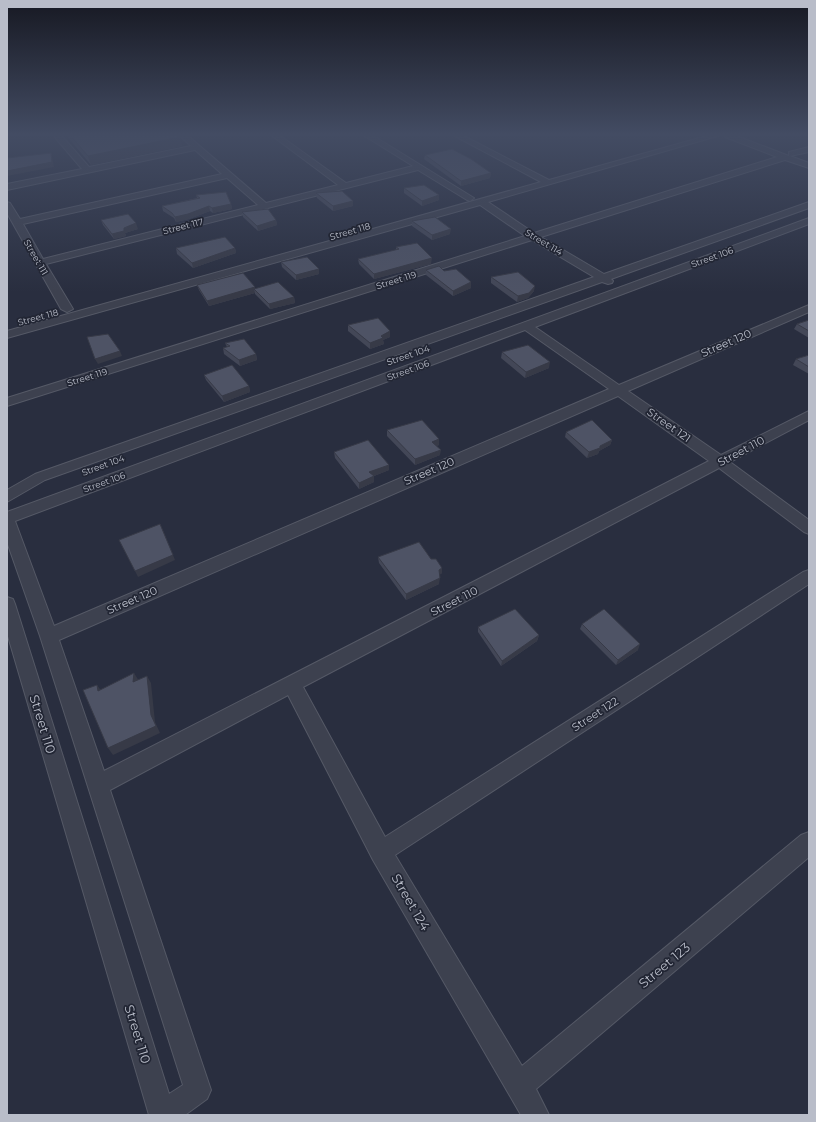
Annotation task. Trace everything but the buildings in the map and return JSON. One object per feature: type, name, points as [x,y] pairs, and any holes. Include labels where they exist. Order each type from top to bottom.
[{"type":"street","points":[[17,223],[173,187]]},
{"type":"street","points":[[242,187],[264,206]]},
{"type":"street","name":"Street 117","points":[[39,262],[339,187]]},
{"type":"street","points":[[453,187],[470,198]]},
{"type":"street","name":"Street 118","points":[[7,326],[511,187]]},
{"type":"street","points":[[7,335],[480,201],[520,187]]},
{"type":"street","name":"Street 119","points":[[7,402],[688,187]]},
{"type":"street","name":"Street 114","points":[[480,201],[534,237],[606,280]]},
{"type":"street","name":"Street 111","points":[[7,204],[67,309]]},
{"type":"street","points":[[606,280],[709,246],[792,214],[809,205]]},
{"type":"street","points":[[7,498],[40,477],[155,441],[792,214],[809,210]]},
{"type":"street","name":"Street 106","points":[[641,287],[723,253],[809,221]]},
{"type":"street","points":[[7,519],[66,508],[162,466],[641,287],[809,229]]},
{"type":"street","points":[[709,246],[723,253]]},
{"type":"street","name":"Street 120","points":[[49,636],[618,389],[809,308]]},
{"type":"street","name":"Street 106","points":[[162,466],[305,408],[531,328]]},
{"type":"street","name":"Street 121","points":[[531,328],[721,462],[809,528]]},
{"type":"street","name":"Street 104","points":[[155,441],[293,396],[412,350]]},
{"type":"street","points":[[293,396],[305,408]]},
{"type":"street","name":"Street 110","points":[[98,785],[809,415]]},
{"type":"street","name":"Street 110","points":[[7,519],[49,636],[198,1090],[162,1115],[7,604]]},
{"type":"street","name":"Street 122","points":[[381,852],[809,576]]},
{"type":"street","name":"Street 124","points":[[292,684],[381,852],[536,1115]]},
{"type":"street","name":"Street 123","points":[[519,1086],[809,843]]}]
